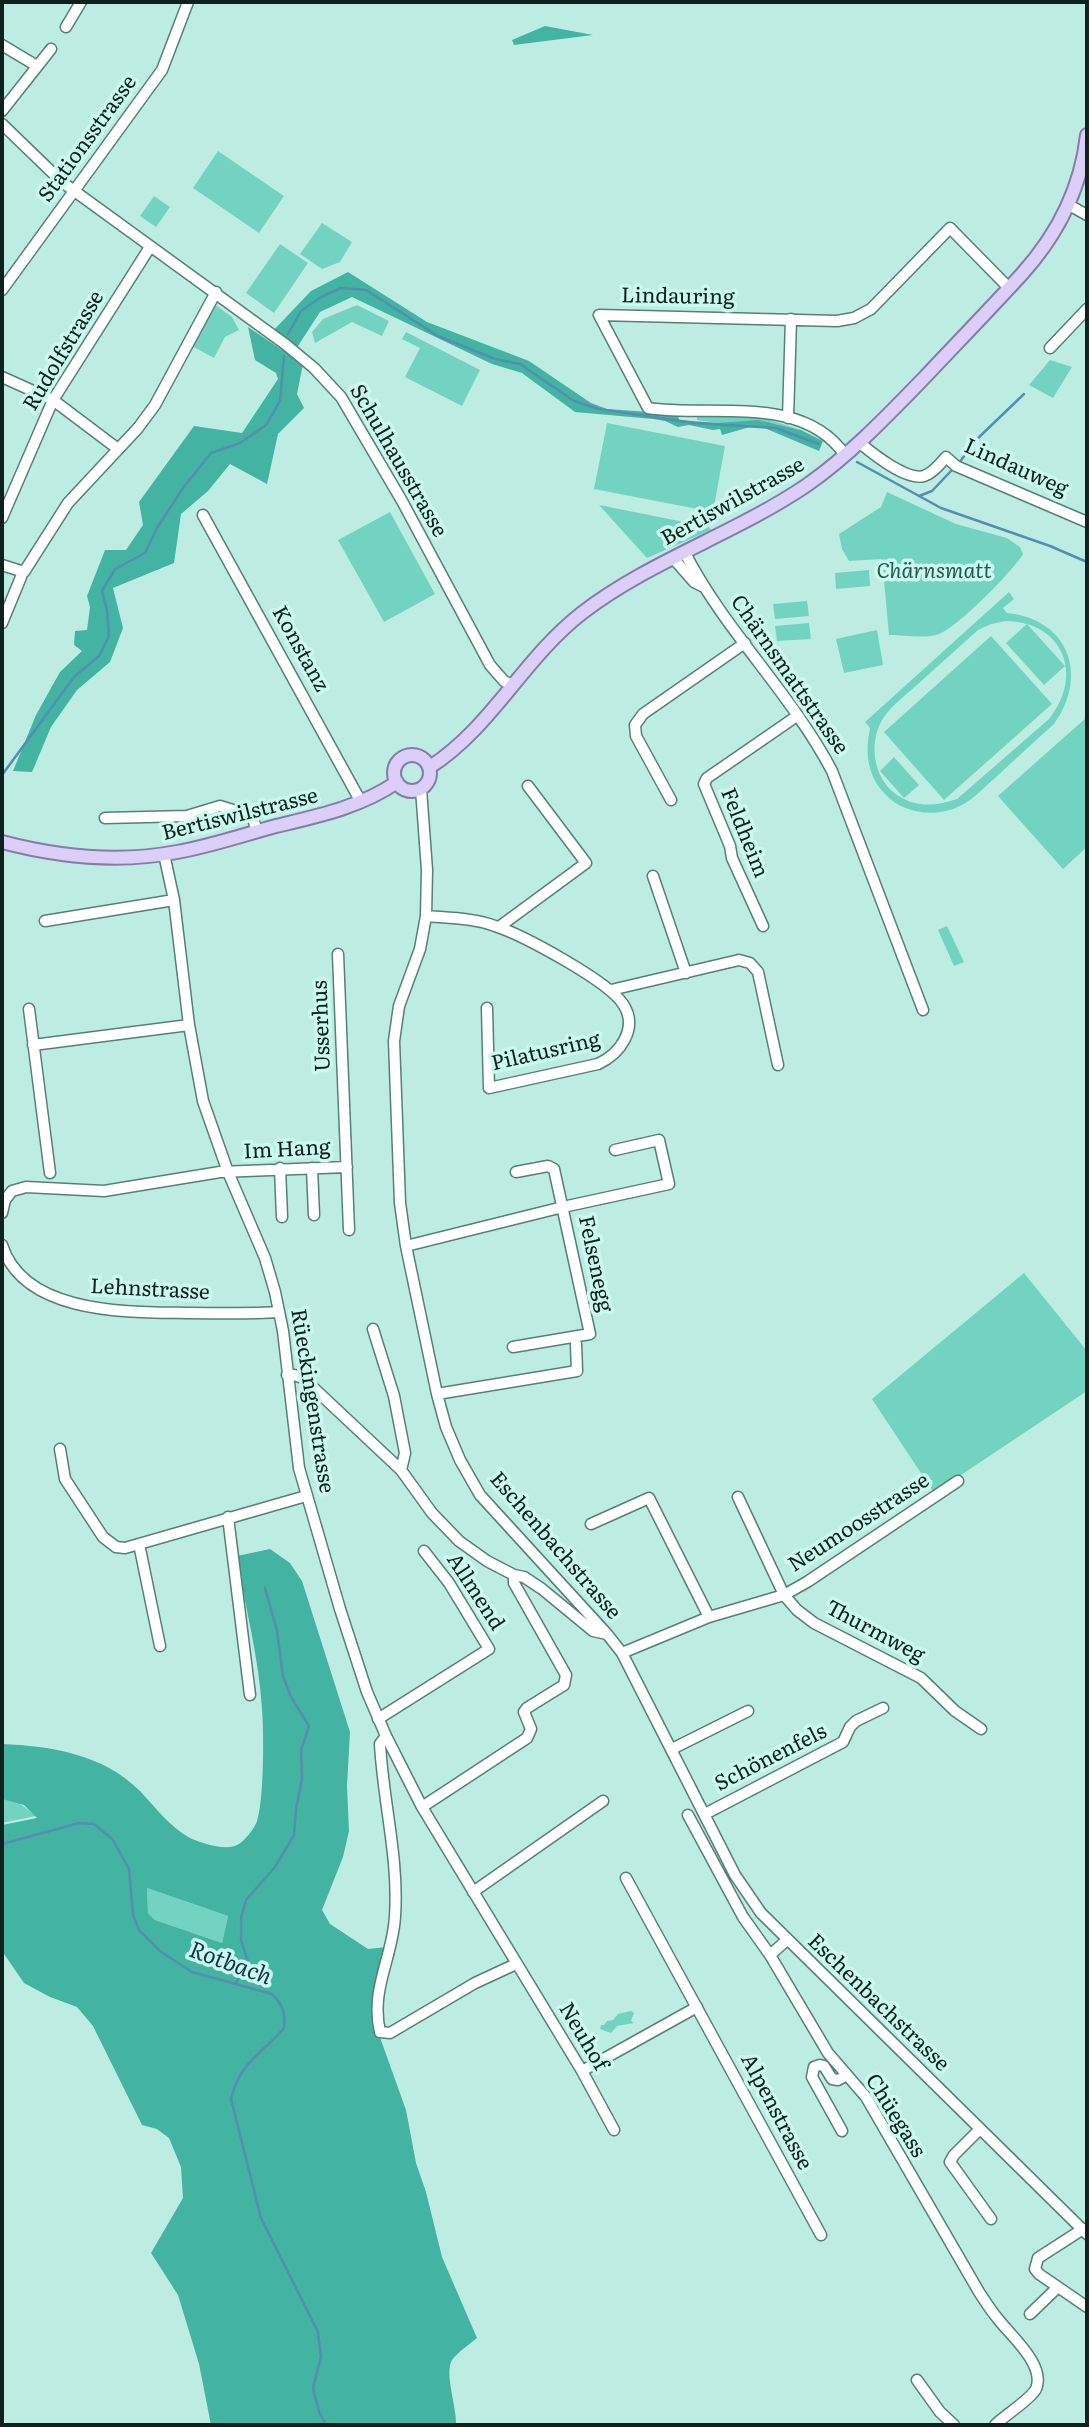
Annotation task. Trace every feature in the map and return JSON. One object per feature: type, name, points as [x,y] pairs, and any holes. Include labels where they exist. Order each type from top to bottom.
[{"type":"main road","name":"Bertiswilstrasse","points":[[430,767],[466,740],[542,649],[583,612],[625,582],[777,504],[815,479],[860,443],[1044,248],[1069,205],[1079,178],[1087,135]]},
{"type":"main road","points":[[405,756],[420,756],[430,767],[430,779],[421,789],[408,791],[397,782],[395,767],[405,756]]},
{"type":"main road","name":"Bertiswilstrasse","points":[[2,842],[48,853],[80,857],[111,858],[164,854],[361,802],[397,782]]},
{"type":"street","name":"Stationsstrasse","points":[[2,290],[162,70],[188,2]]},
{"type":"street","points":[[66,27],[79,3]]},
{"type":"street","points":[[2,45],[37,66]]},
{"type":"street","points":[[2,111],[51,49]]},
{"type":"street","name":"Schulhausstrasse","points":[[2,124],[75,192],[216,292],[314,368],[341,397],[402,501],[491,665],[504,681],[512,685]]},
{"type":"street","points":[[1069,205],[1087,215]]},
{"type":"street","name":"Lindauring","points":[[845,456],[829,436],[789,418],[749,412],[648,408],[599,315],[845,320],[866,312],[881,301],[950,228],[1009,288]]},
{"type":"street","name":"Rudolfstrasse","points":[[2,518],[53,400],[150,247]]},
{"type":"street","points":[[2,623],[22,574],[68,503],[155,405],[216,292]]},
{"type":"street","points":[[1050,348],[1087,309]]},
{"type":"street","points":[[789,418],[791,319]]},
{"type":"street","points":[[2,377],[53,400],[118,449]]},
{"type":"street","name":"Lindauweg","points":[[860,443],[886,462],[914,476],[921,477],[931,472],[946,457],[956,466],[1087,522]]},
{"type":"street","name":"Konstanz","points":[[203,515],[361,802]]},
{"type":"street","name":"Chärnsmattstrasse","points":[[679,555],[694,582],[705,588],[811,735],[832,771],[923,1010]]},
{"type":"street","points":[[2,565],[22,574]]},
{"type":"street","points":[[671,800],[636,736],[636,722],[643,713],[745,643]]},
{"type":"street","name":"Feldheim","points":[[763,926],[732,858],[730,846],[704,784],[707,778],[797,716]]},
{"type":"street","points":[[499,927],[586,863],[528,786]]},
{"type":"street","name":"Eschenbachstrasse","points":[[421,789],[427,870],[426,916],[419,948],[399,1006],[394,1041],[400,1203],[406,1246],[437,1394],[446,1427],[460,1460],[481,1495],[622,1653],[745,1892],[761,1913],[1085,2232]]},
{"type":"street","points":[[106,818],[187,816],[220,806],[252,816],[257,831]]},
{"type":"street","name":"Rüeckingenstrasse","points":[[164,854],[174,900],[189,1025],[207,1116],[265,1258],[279,1312],[295,1443],[306,1496],[340,1609],[386,1736],[422,1807],[516,1964]]},
{"type":"street","points":[[653,876],[686,972]]},
{"type":"street","points":[[45,921],[174,900]]},
{"type":"street","name":"Pilatusring","points":[[426,916],[499,927],[550,953],[611,990],[624,1005],[628,1016],[628,1031],[622,1046],[610,1059],[598,1064],[489,1088],[487,1008]]},
{"type":"street","name":"Usserhus","points":[[338,954],[344,1096]]},
{"type":"street","points":[[611,990],[739,960],[750,963],[758,972],[779,1065]]},
{"type":"street","points":[[29,1009],[50,1173]]},
{"type":"street","points":[[33,1045],[189,1025]]},
{"type":"street","name":"Im Hang","points":[[344,1096],[349,1230]]},
{"type":"street","name":"Felsenegg","points":[[406,1246],[669,1184],[659,1140],[615,1150]]},
{"type":"street","name":"Felsenegg","points":[[513,1347],[590,1334],[552,1166],[516,1172]]},
{"type":"street","name":"Im Hang","points":[[228,1172],[347,1167]]},
{"type":"street","points":[[281,1168],[282,1217]]},
{"type":"street","points":[[312,1168],[314,1215]]},
{"type":"street","points":[[2,1213],[5,1200],[12,1191],[26,1186],[104,1191],[228,1172]]},
{"type":"street","name":"Lehnstrasse","points":[[2,1245],[14,1268],[31,1283],[56,1297],[83,1306],[125,1312],[279,1312]]},
{"type":"street","points":[[373,1329],[394,1396],[405,1452],[401,1471]]},
{"type":"street","points":[[437,1394],[577,1371],[576,1344]]},
{"type":"street","points":[[287,1375],[303,1378],[401,1471],[432,1513],[459,1541],[487,1561],[542,1588],[593,1631],[607,1634]]},
{"type":"street","points":[[60,1449],[65,1479],[103,1537],[116,1547],[125,1548],[306,1496]]},
{"type":"street","name":"Neumoosstrasse","points":[[622,1653],[709,1617],[784,1595],[958,1481]]},
{"type":"street","points":[[738,1497],[784,1595]]},
{"type":"street","points":[[591,1524],[649,1498],[709,1617]]},
{"type":"street","points":[[228,1517],[250,1695]]},
{"type":"street","points":[[139,1544],[160,1646]]},
{"type":"street","name":"Allmend","points":[[378,1719],[489,1650],[449,1583],[424,1551]]},
{"type":"street","points":[[422,1807],[527,1738],[531,1729],[524,1712],[564,1685],[566,1680],[566,1675],[514,1583],[514,1575]]},
{"type":"street","name":"Thurmweg","points":[[784,1595],[814,1623],[921,1678],[955,1711],[981,1729]]},
{"type":"street","name":"Schönenfels","points":[[705,1814],[844,1742],[852,1724],[883,1708]]},
{"type":"street","points":[[672,1749],[748,1711]]},
{"type":"street","points":[[386,1736],[380,1744],[395,1893],[395,1918],[375,2013],[380,2032],[390,2033],[475,1983],[516,1964]]},
{"type":"street","points":[[473,1892],[603,1801]]},
{"type":"street","name":"Chüegass","points":[[688,1815],[743,1917],[770,1955],[828,2053],[866,2097],[979,2292],[1036,2369],[1037,2384],[1032,2394],[995,2425]]},
{"type":"street","name":"Alpenstrasse","points":[[626,1878],[821,2235]]},
{"type":"street","points":[[770,1955],[786,1940]]},
{"type":"street","name":"Neuhof","points":[[516,1964],[582,2071],[614,2130]]},
{"type":"street","points":[[582,2071],[697,2007]]},
{"type":"street","points":[[842,2131],[812,2077],[812,2071],[820,2064],[832,2079],[838,2080],[847,2075]]},
{"type":"street","points":[[980,2129],[950,2162],[991,2219]]},
{"type":"street","points":[[1085,2232],[1036,2261],[1036,2271],[1087,2307]]},
{"type":"street","points":[[1030,2314],[1058,2287]]},
{"type":"street","points":[[916,2381],[954,2425]]},
{"type":"green space","points":[[545,26],[593,35],[514,45],[512,40]]},
{"type":"green space","points":[[218,151],[284,196],[259,233],[193,188]]},
{"type":"green space","points":[[154,196],[170,207],[156,227],[140,216]]},
{"type":"green space","points":[[322,223],[352,242],[340,262],[322,269],[300,254]]},
{"type":"green space","points":[[280,244],[308,263],[274,313],[246,293]]},
{"type":"green space","points":[[348,272],[427,322],[529,361],[591,403],[607,409],[678,414],[679,420],[719,423],[758,420],[801,430],[823,441],[819,451],[762,427],[750,427],[722,435],[720,429],[689,425],[678,427],[653,419],[575,412],[522,373],[492,364],[352,297],[320,312],[296,349],[271,333],[311,291]]},
{"type":"green space","points":[[214,304],[232,317],[239,330],[225,337],[214,358],[192,346]]},
{"type":"green space","points":[[357,305],[389,321],[382,336],[352,322],[315,343],[312,332],[323,319]]},
{"type":"green space","points":[[248,327],[303,364],[297,394],[304,408],[278,434],[267,484],[230,464],[208,491],[181,514],[174,563],[113,588],[123,628],[110,662],[77,690],[51,727],[32,772],[13,771],[36,715],[60,672],[82,651],[74,645],[75,631],[87,630],[90,607],[87,596],[105,550],[126,550],[143,525],[139,502],[194,426],[242,433],[278,379],[276,373],[255,360]]},
{"type":"green space","points":[[406,332],[480,370],[462,406],[405,377],[420,348],[402,339]]},
{"type":"green space","points":[[1050,360],[1072,367],[1053,398],[1029,385]]},
{"type":"green space","points":[[697,414],[761,417],[801,430],[771,423],[718,423],[697,420]]},
{"type":"green space","points":[[607,423],[725,446],[713,512],[594,489]]},
{"type":"green space","name":"Chärnsmatt","points":[[887,492],[956,524],[1007,538],[1020,547],[1023,554],[984,598],[939,634],[921,637],[889,635],[882,559],[849,561],[842,549],[839,534],[881,507]]},
{"type":"green space","points":[[599,505],[709,527],[711,530],[647,558]]},
{"type":"green space","points":[[390,512],[435,594],[384,622],[338,540]]},
{"type":"green space","points":[[869,570],[870,586],[836,589],[835,573]]},
{"type":"green space","points":[[1009,592],[1014,599],[1003,608],[1007,613],[1045,626],[1058,638],[1067,653],[1071,669],[1070,687],[1065,706],[1054,724],[974,797],[951,810],[930,813],[910,810],[892,801],[885,794],[871,771],[868,755],[870,728],[865,722]],"holes":[[[1006,621],[1026,624],[1042,631],[1054,641],[1062,654],[1066,669],[1060,702],[1049,719],[957,799],[940,804],[923,804],[907,801],[892,791],[880,775],[875,756],[876,735],[888,712],[978,630]]]},
{"type":"green space","points":[[807,601],[809,616],[775,619],[773,604]]},
{"type":"green space","points":[[809,623],[811,639],[777,641],[775,626]]},
{"type":"green space","points":[[1027,624],[1065,666],[1044,685],[1006,643]]},
{"type":"green space","points":[[877,630],[883,665],[844,673],[836,639]]},
{"type":"green space","points":[[991,636],[1052,704],[944,800],[884,732]]},
{"type":"green space","points":[[1087,717],[1087,847],[1063,869],[998,796]]},
{"type":"green space","points":[[894,757],[919,785],[904,798],[880,771]]},
{"type":"green space","points":[[947,926],[964,962],[954,966],[938,930]]},
{"type":"green space","points":[[1024,1273],[1087,1351],[1087,1391],[934,1493],[872,1399]]},
{"type":"green space","points":[[270,1549],[290,1563],[302,1581],[350,1732],[347,1786],[349,1831],[343,1857],[322,1910],[330,1924],[368,1949],[387,1947],[377,2029],[406,2110],[416,2163],[442,2257],[477,2338],[452,2360],[450,2366],[456,2425],[211,2425],[199,2364],[178,2295],[151,2253],[183,2198],[181,2167],[169,2138],[157,2129],[142,2125],[93,2026],[77,2007],[24,1983],[2,1951],[2,1825],[37,1818],[24,1805],[2,1799],[2,1744],[76,1754],[110,1768],[140,1791],[176,1828],[200,1842],[232,1847],[243,1841],[254,1828],[262,1783],[262,1709],[255,1652],[237,1556]],"holes":[[[147,1888],[228,1916],[222,1943],[155,1920],[148,1913]]]},
{"type":"green space","points":[[2,1799],[19,1803],[36,1816],[2,1823]]},
{"type":"green space","points":[[147,1888],[228,1916],[222,1943],[155,1920],[148,1913]]},
{"type":"green space","points":[[631,2011],[634,2013],[631,2021],[634,2023],[617,2026],[611,2033],[600,2029],[601,2025],[613,2020],[618,2014]]},
{"type":"waterway","points":[[288,334],[301,311],[321,297],[341,288],[366,290],[438,336],[495,359],[520,364],[574,401],[599,409],[694,423],[776,428],[819,444]]},
{"type":"waterway","points":[[2,775],[74,677],[99,656],[109,636],[102,591],[115,569],[145,553],[157,528],[183,488],[211,453],[240,443],[266,425],[280,401],[284,356]]},
{"type":"waterway","points":[[959,463],[975,441],[1024,394]]},
{"type":"waterway","points":[[857,462],[941,508],[1050,546],[1087,562]]},
{"type":"waterway","points":[[919,496],[932,491],[951,471]]},
{"type":"waterway","points":[[236,1983],[248,1962],[241,1940],[241,1918],[246,1900],[275,1867],[294,1835],[302,1779],[301,1750],[309,1726],[291,1697],[283,1676],[277,1631],[265,1588]]},
{"type":"waterway","name":"Rotbach","points":[[2,1844],[79,1823],[94,1824],[113,1840],[129,1869],[133,1915],[139,1930],[160,1951],[192,1972],[272,1994],[281,2005],[284,2028],[252,2059],[240,2075],[231,2099],[261,2218],[318,2332],[321,2357],[313,2388],[319,2412],[326,2425]]}]
